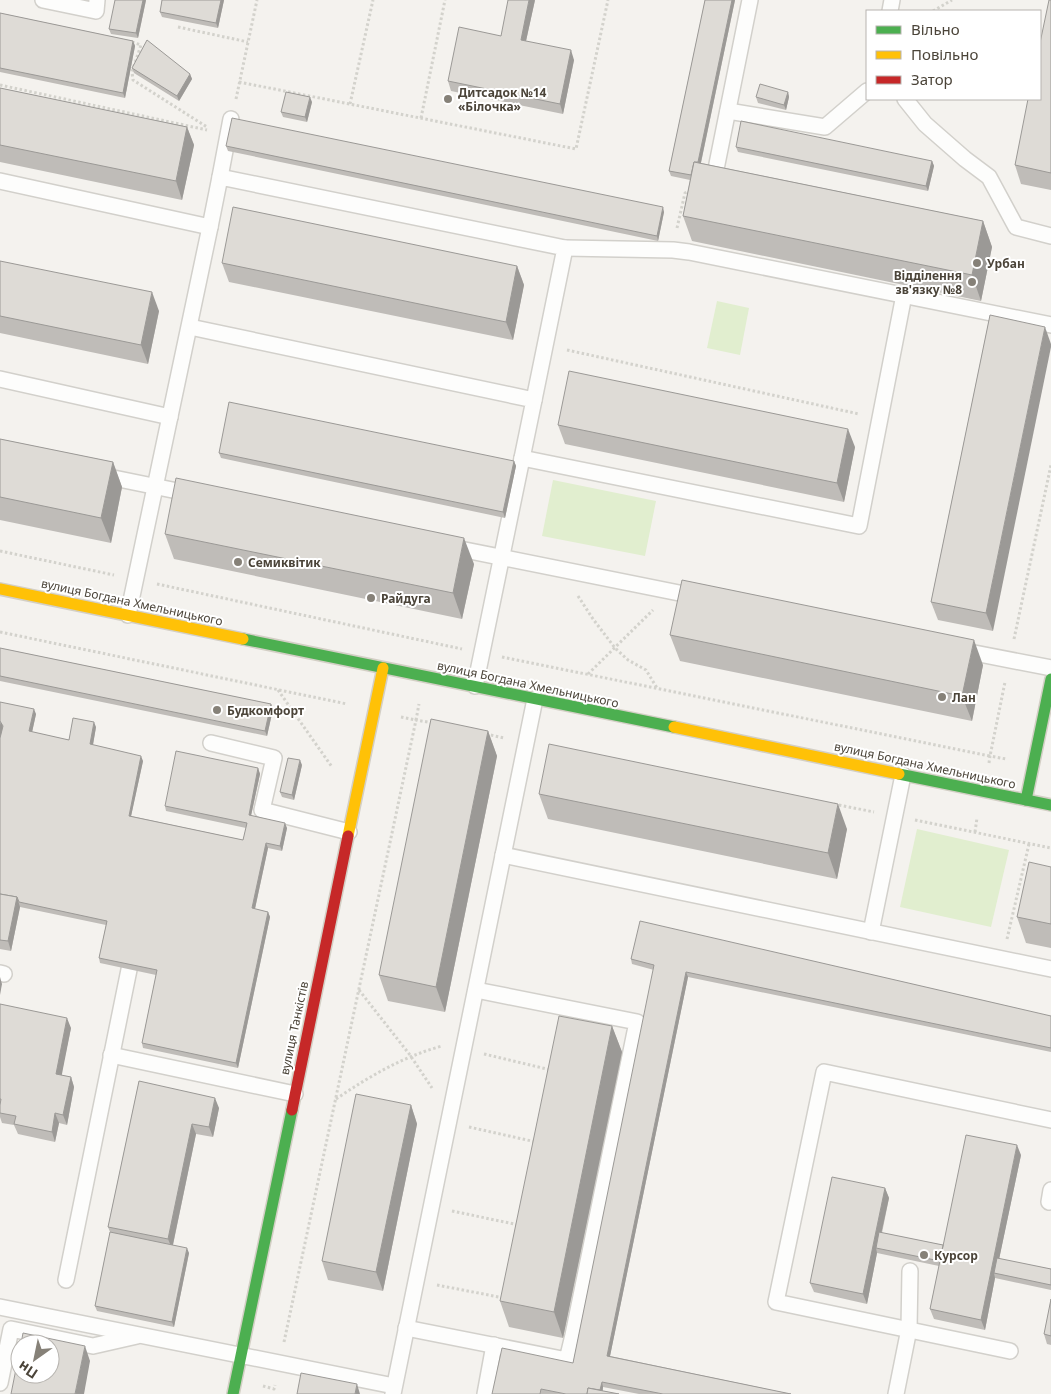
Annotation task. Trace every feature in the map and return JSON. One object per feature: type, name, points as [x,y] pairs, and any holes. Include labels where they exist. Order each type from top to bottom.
[{"type":"street","name":"вулиця Богдана Хмельницького","points":[[0,589],[903,775],[1026,800],[1050,803]]},
{"type":"street","name":"вулиця Танкістів","points":[[233,1394],[383,668]]},
{"type":"street","points":[[1026,800],[1051,679]]},
{"type":"lane","points":[[43,0],[96,11],[97,0]]},
{"type":"lane","points":[[715,174],[750,0]]},
{"type":"lane","points":[[728,111],[825,127],[864,94]]},
{"type":"lane","points":[[906,100],[925,124],[989,177],[1016,227],[1051,236]]},
{"type":"lane","points":[[128,615],[190,327],[231,119]]},
{"type":"lane","points":[[220,177],[565,248],[673,250],[1051,325]]},
{"type":"lane","points":[[0,182],[210,227]]},
{"type":"lane","points":[[475,686],[565,248]]},
{"type":"lane","points":[[522,458],[859,526],[904,295]]},
{"type":"lane","points":[[190,327],[534,400]]},
{"type":"lane","points":[[0,379],[170,417]]},
{"type":"lane","points":[[88,472],[204,497]]},
{"type":"lane","points":[[435,544],[711,599]]},
{"type":"lane","points":[[942,646],[1051,668]]},
{"type":"lane","points":[[0,1307],[280,1362],[393,1390],[535,699]]},
{"type":"lane","points":[[211,743],[274,758],[262,810],[349,832]]},
{"type":"lane","points":[[871,932],[903,775]]},
{"type":"lane","points":[[503,856],[1051,969]]},
{"type":"lane","points":[[66,1280],[137,932]]},
{"type":"lane","points":[[406,1328],[567,1360],[637,1022],[476,990]]},
{"type":"lane","points":[[111,1055],[295,1094]]},
{"type":"lane","points":[[1010,1350],[776,1302],[824,1072],[1051,1120]]},
{"type":"lane","points":[[896,1394],[909,1329],[910,1271]]},
{"type":"lane","points":[[0,1383],[11,1329],[93,1346],[140,1335]]},
{"type":"lane","points":[[485,1394],[494,1345]]},
{"type":"path","points":[[231,119],[257,0]]},
{"type":"path","points":[[350,104],[373,0]]},
{"type":"path","points":[[422,118],[446,0]]},
{"type":"path","points":[[239,82],[576,149],[608,0]]},
{"type":"path","points":[[935,10],[952,0]]},
{"type":"path","points":[[178,27],[248,42]]},
{"type":"path","points":[[0,86],[214,131],[132,80],[132,72],[141,45],[124,40]]},
{"type":"path","points":[[673,250],[685,194],[715,174]]},
{"type":"path","points":[[545,345],[880,418]]},
{"type":"path","points":[[0,551],[482,653],[990,756],[1051,465]]},
{"type":"path","points":[[573,592],[580,597],[593,619],[615,648],[628,660],[646,670],[657,689]]},
{"type":"path","points":[[587,674],[673,592]]},
{"type":"path","points":[[0,632],[348,705]]},
{"type":"path","points":[[278,690],[334,769],[336,760]]},
{"type":"path","points":[[259,1394],[261,1386],[274,1389],[416,720],[434,724]]},
{"type":"path","points":[[480,733],[526,742]]},
{"type":"path","points":[[826,802],[1051,848]]},
{"type":"path","points":[[1003,959],[1030,844]]},
{"type":"path","points":[[359,990],[410,1056],[449,1118],[538,1142]]},
{"type":"path","points":[[336,1099],[366,1079],[410,1056],[464,1044],[552,1071]]},
{"type":"path","points":[[431,1206],[521,1225]]},
{"type":"path","points":[[416,1280],[506,1298]]},
{"type":"green space","points":[[717,301],[749,308],[740,355],[707,348]]},
{"type":"green space","points":[[553,480],[656,501],[645,556],[542,536]]},
{"type":"green space","points":[[917,829],[1009,850],[991,927],[900,907]]},
{"type":"building","points":[[115,0],[143,0],[136,33],[109,29]]},
{"type":"building","points":[[162,0],[221,0],[216,23],[160,12]]},
{"type":"building","points":[[508,0],[529,0],[521,40],[571,50],[560,104],[448,81],[459,27],[501,36]]},
{"type":"building","points":[[705,0],[732,0],[698,162],[694,162],[691,175],[669,171]]},
{"type":"building","points":[[1049,0],[1051,0],[1051,173],[1015,165],[1028,100],[1041,100],[1041,38]]},
{"type":"building","points":[[0,13],[133,41],[123,93],[0,68]]},
{"type":"building","points":[[147,40],[190,74],[177,96],[132,68]]},
{"type":"building","points":[[760,84],[788,92],[784,105],[756,97]]},
{"type":"building","points":[[0,88],[187,127],[176,181],[0,145]]},
{"type":"building","points":[[286,92],[310,97],[305,117],[281,112]]},
{"type":"building","points":[[232,118],[663,207],[657,236],[226,146]]},
{"type":"building","points":[[741,121],[932,161],[926,186],[736,147]]},
{"type":"building","points":[[694,162],[983,221],[972,275],[683,216]]},
{"type":"building","points":[[233,207],[517,266],[506,322],[222,263]]},
{"type":"building","points":[[0,261],[152,292],[141,345],[0,316]]},
{"type":"building","points":[[990,315],[1045,327],[986,613],[931,602]]},
{"type":"building","points":[[569,371],[848,429],[837,483],[558,425]]},
{"type":"building","points":[[229,402],[514,461],[503,512],[219,453]]},
{"type":"building","points":[[0,439],[113,462],[101,518],[0,497]]},
{"type":"building","points":[[176,478],[464,538],[453,593],[165,534]]},
{"type":"building","points":[[682,580],[974,640],[962,696],[670,635]]},
{"type":"building","points":[[0,648],[271,704],[265,731],[0,676]]},
{"type":"building","points":[[0,702],[34,709],[29,731],[69,740],[73,718],[94,722],[90,744],[141,756],[129,816],[243,840],[247,823],[165,806],[176,751],[258,768],[249,815],[285,823],[280,846],[266,843],[252,908],[268,912],[236,1063],[142,1043],[157,970],[99,958],[107,921],[19,902],[17,897],[0,894],[0,738],[3,726],[0,721]]},
{"type":"building","points":[[431,719],[488,731],[436,987],[379,975]]},
{"type":"building","points":[[549,744],[838,804],[828,853],[539,794]]},
{"type":"building","points":[[288,758],[300,760],[292,795],[280,792]]},
{"type":"building","points":[[1029,862],[1051,867],[1051,924],[1017,917]]},
{"type":"building","points":[[0,894],[17,897],[8,941],[0,940]]},
{"type":"building","points":[[640,921],[1051,1016],[1051,1048],[686,972],[607,1356],[791,1394],[663,1394],[602,1382],[600,1390],[588,1388],[587,1394],[566,1394],[541,1389],[540,1394],[492,1394],[502,1348],[573,1363],[654,965],[631,959]]},
{"type":"building","points":[[0,1004],[67,1018],[56,1074],[71,1077],[63,1115],[55,1113],[52,1132],[14,1124],[16,1116],[0,1113]]},
{"type":"building","points":[[559,1016],[612,1026],[554,1312],[500,1301]]},
{"type":"building","points":[[139,1081],[215,1098],[209,1127],[192,1124],[168,1239],[108,1227]]},
{"type":"building","points":[[356,1094],[411,1105],[376,1272],[322,1261]]},
{"type":"building","points":[[966,1135],[1017,1145],[981,1320],[930,1309]]},
{"type":"building","points":[[832,1177],[885,1188],[863,1294],[810,1283]]},
{"type":"building","points":[[110,1232],[187,1248],[172,1322],[95,1306]]},
{"type":"building","points":[[879,1232],[943,1245],[940,1261],[876,1248]]},
{"type":"building","points":[[997,1258],[1051,1269],[1051,1285],[994,1273]]},
{"type":"building","points":[[1051,1299],[1051,1336],[1044,1334]]},
{"type":"building","points":[[60,1341],[85,1346],[75,1394],[11,1394],[13,1384],[60,1384]]},
{"type":"building","points":[[301,1373],[357,1384],[355,1394],[297,1394]]},
{"type":"building","points":[[588,1388],[619,1394],[587,1394]]},
{"type":"traffic: fast","points":[[243,639],[674,727]]},
{"type":"traffic: fast","points":[[1026,800],[1051,679]]},
{"type":"traffic: fast","points":[[899,774],[1051,805]]},
{"type":"traffic: fast","points":[[233,1394],[292,1110]]},
{"type":"traffic: slow","points":[[0,589],[243,639]]},
{"type":"traffic: slow","points":[[348,836],[383,668]]},
{"type":"traffic: slow","points":[[674,727],[899,774]]},
{"type":"traffic: jam","points":[[292,1110],[348,836]]},
{"type":"place","name":"Дитсадок №14 «Білочка»","points":[[448,99]]},
{"type":"place","name":"Урбан","points":[[977,263]]},
{"type":"place","name":"Відділення зв'язку №8","points":[[972,282]]},
{"type":"place","name":"Семиквітик","points":[[238,562]]},
{"type":"place","name":"Райдуга","points":[[371,598]]},
{"type":"place","name":"Лан","points":[[942,697]]},
{"type":"place","name":"Будкомфорт","points":[[217,710]]},
{"type":"place","name":"Курсор","points":[[924,1255]]}]
